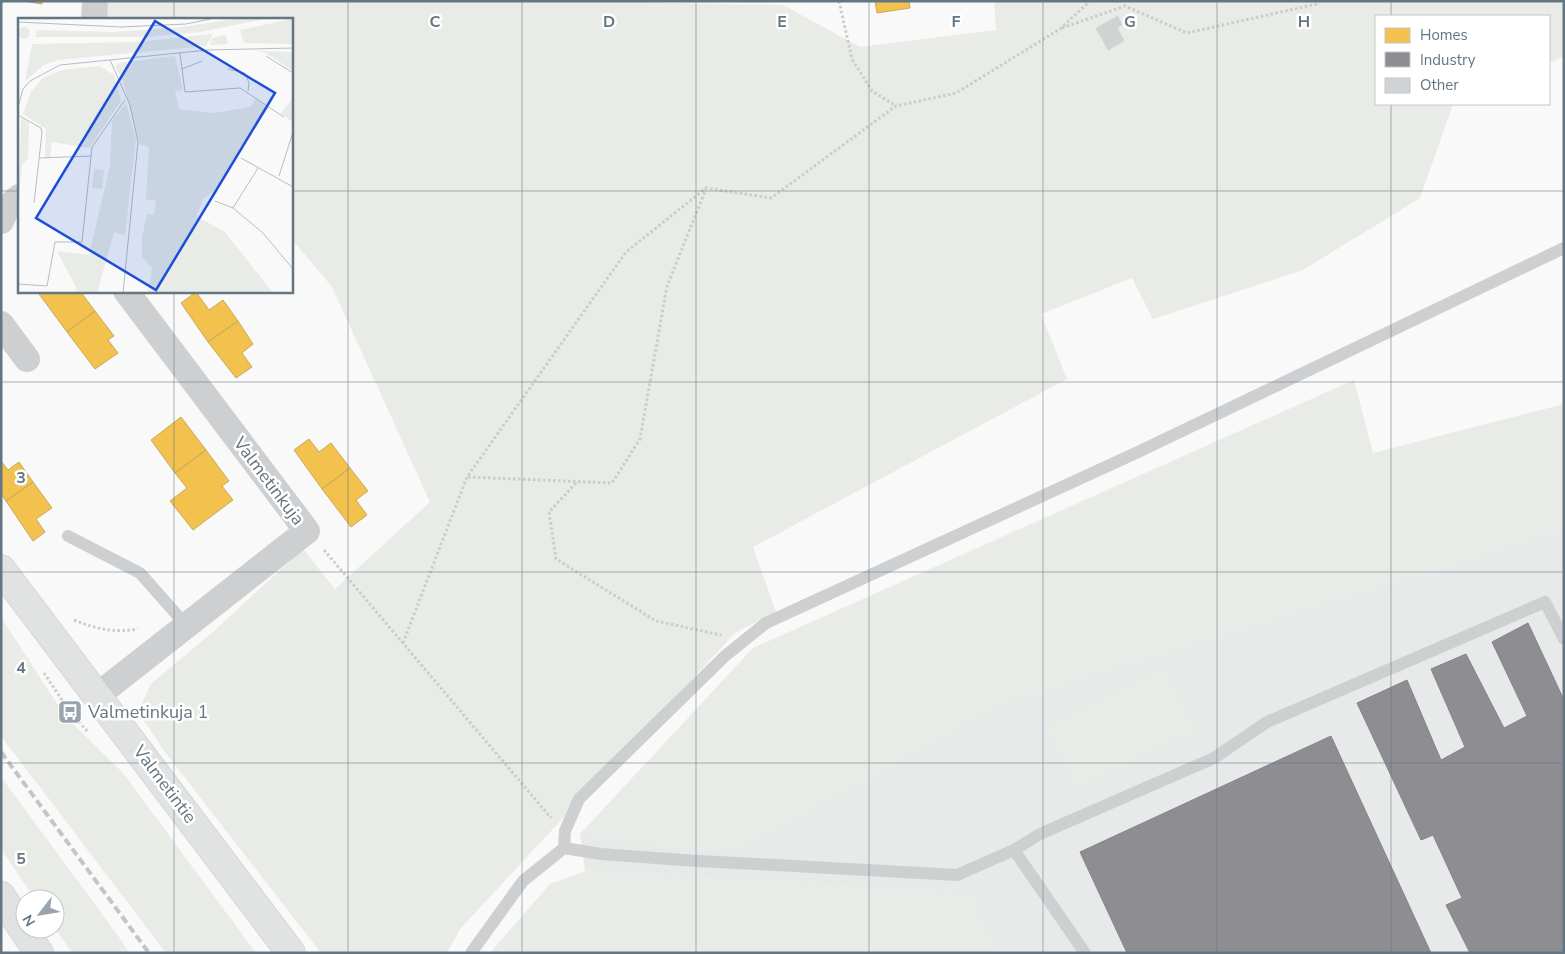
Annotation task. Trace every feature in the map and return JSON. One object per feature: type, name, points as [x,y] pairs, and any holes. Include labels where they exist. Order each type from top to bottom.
[{"type":"main road","name":"Valmetintie","points":[[1,569],[98,694],[291,953]]},
{"type":"main road","points":[[1,896],[39,953]]},
{"type":"street","points":[[94,18],[95,1]]},
{"type":"street","points":[[1,221],[7,208],[18,198]]},
{"type":"street","name":"Valmetinkuja","points":[[98,694],[307,531],[127,292]]},
{"type":"street","points":[[1,324],[27,359]]},
{"type":"lane","points":[[564,848],[564,831],[579,799],[725,656],[766,623],[1138,452],[1564,248]]},
{"type":"lane","points":[[68,536],[140,573],[186,625]]},
{"type":"lane","points":[[471,953],[523,881],[564,848],[600,854],[745,865],[957,875],[1014,850],[1040,834],[1214,758],[1267,722],[1545,602],[1564,639]]},
{"type":"lane","points":[[1014,850],[1085,953]]},
{"type":"path","points":[[839,1],[852,59],[872,91],[896,106]]},
{"type":"path","points":[[403,643],[467,477],[626,252],[706,188],[771,198],[896,106],[956,93],[1060,29],[1090,1]]},
{"type":"path","points":[[1060,29],[1125,6],[1187,33],[1318,4],[1319,1]]},
{"type":"path","points":[[467,477],[612,483],[640,439],[667,286],[706,188]]},
{"type":"path","points":[[576,482],[549,512],[556,559],[656,621],[745,640]]},
{"type":"path","points":[[307,531],[532,798],[564,831]]},
{"type":"shaded area","points":[[106,1],[569,1],[783,5],[860,47],[996,30],[994,1],[1564,1],[1564,56],[1550,63],[1550,15],[1375,15],[1375,105],[1453,105],[1420,198],[1303,270],[1153,319],[1132,278],[1041,314],[1067,379],[753,547],[776,612],[735,633],[460,929],[447,953],[321,953],[165,752],[138,712],[151,684],[215,630],[303,549],[335,589],[430,502],[332,287],[292,239],[292,18],[104,18]]},
{"type":"shaded area","points":[[1354,380],[1373,453],[1564,404],[1564,529],[1002,702],[731,852],[580,834],[753,648]]},
{"type":"shaded area","points":[[1564,529],[1564,953],[1431,953],[1331,736],[1127,953],[994,953],[970,894],[585,871],[580,834],[731,852],[1002,702]]},
{"type":"shaded area","points":[[1,617],[65,716],[123,773],[256,953],[166,953],[1,736]]},
{"type":"shaded area","points":[[1165,669],[1195,731],[1076,789],[1046,727]]},
{"type":"shaded area","points":[[1,777],[129,953],[72,953],[62,939],[65,939],[65,889],[28,889],[1,849]]},
{"type":"shaded area","points":[[585,871],[970,894],[994,953],[490,953],[550,884]]},
{"type":"building: Homes","points":[[23,1],[42,1],[42,4]]},
{"type":"building: Homes","points":[[875,1],[909,1],[910,8],[877,13]]},
{"type":"building: Homes","points":[[42,292],[81,292],[95,311],[67,332],[39,294]]},
{"type":"building: Homes","points":[[196,292],[209,310],[223,300],[238,321],[208,342],[181,303]]},
{"type":"building: Homes","points":[[95,311],[114,336],[108,340],[118,353],[95,369],[67,332]]},
{"type":"building: Homes","points":[[238,321],[253,344],[242,353],[252,367],[236,378],[208,342]]},
{"type":"building: Homes","points":[[181,417],[206,450],[175,473],[151,440]]},
{"type":"building: Homes","points":[[309,439],[319,452],[331,443],[350,468],[322,489],[294,450]]},
{"type":"building: Homes","points":[[206,450],[229,481],[222,486],[233,500],[193,530],[170,501],[187,488],[175,473]]},
{"type":"building: Homes","points":[[1,461],[8,470],[19,462],[33,482],[6,501],[1,494]]},
{"type":"building: Homes","points":[[350,468],[368,491],[356,500],[367,515],[351,527],[322,489]]},
{"type":"building: Homes","points":[[33,482],[52,508],[36,519],[45,532],[33,541],[6,501]]},
{"type":"building: Industry","points":[[1528,623],[1564,700],[1564,953],[1470,953],[1446,905],[1462,898],[1433,835],[1421,840],[1357,703],[1407,680],[1441,760],[1465,747],[1431,669],[1466,654],[1504,728],[1527,716],[1492,642]]},
{"type":"building: Industry","points":[[1331,736],[1431,953],[1127,953],[1080,852]]},
{"type":"building: Other","points":[[1118,15],[1123,25],[1118,28],[1125,41],[1108,51],[1095,28]]},
{"type":"railway","points":[[1,752],[149,953]]},
{"type":"place","name":"Valmetinkuja 1","points":[[70,712]]}]
